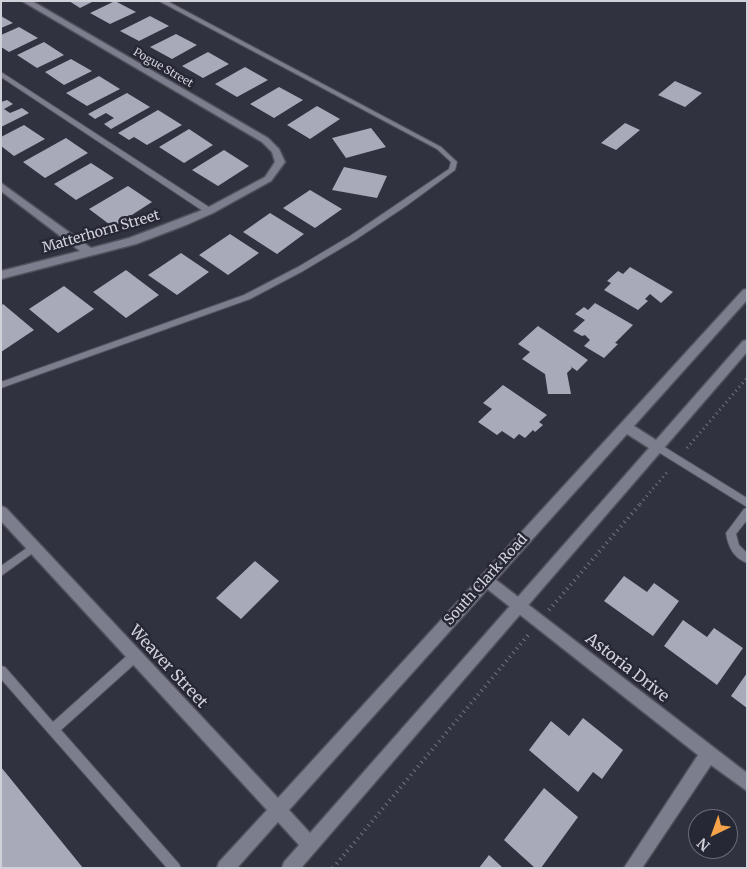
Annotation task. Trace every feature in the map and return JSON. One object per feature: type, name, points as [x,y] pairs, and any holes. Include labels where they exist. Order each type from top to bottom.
[{"type":"street","name":"Pogue Street","points":[[26,1],[265,140],[276,151],[280,162]]},
{"type":"street","name":"Matterhorn Street","points":[[1,275],[132,241],[209,211],[268,179],[280,162]]},
{"type":"street","points":[[1,186],[88,251]]},
{"type":"street","name":"South Clark Road","points":[[225,868],[747,293]]},
{"type":"street","points":[[290,868],[747,344]]},
{"type":"street","points":[[626,426],[658,447]]},
{"type":"street","name":"Weaver Street","points":[[1,512],[310,846]]},
{"type":"street","name":"Astoria Drive","points":[[486,580],[747,783]]},
{"type":"street","points":[[632,868],[709,753]]},
{"type":"lane","points":[[1,385],[247,297],[278,282],[354,236],[452,170],[454,162],[439,148],[162,1]]},
{"type":"lane","points":[[1,74],[209,211]]},
{"type":"lane","points":[[658,447],[747,503]]},
{"type":"lane","points":[[747,512],[731,533],[732,544],[747,559]]},
{"type":"lane","points":[[1,572],[34,548]]},
{"type":"lane","points":[[53,730],[135,656]]},
{"type":"lane","points":[[1,671],[175,868]]},
{"type":"building","points":[[69,1],[94,1],[80,8]]},
{"type":"building","points":[[115,1],[136,12],[110,24],[90,13]]},
{"type":"building","points":[[1,16],[13,23],[1,28]]},
{"type":"building","points":[[150,16],[169,26],[139,41],[120,31]]},
{"type":"building","points":[[19,27],[38,38],[9,52],[1,47],[1,35]]},
{"type":"building","points":[[176,34],[197,45],[172,59],[150,47]]},
{"type":"building","points":[[44,42],[64,55],[37,68],[17,55]]},
{"type":"building","points":[[208,52],[229,64],[203,78],[182,66]]},
{"type":"building","points":[[71,59],[92,71],[64,85],[45,72]]},
{"type":"building","points":[[245,67],[268,80],[237,97],[215,84]]},
{"type":"building","points":[[99,76],[120,89],[87,106],[66,93]]},
{"type":"building","points":[[675,81],[702,93],[685,107],[658,95]]},
{"type":"building","points":[[279,87],[303,100],[274,118],[250,104]]},
{"type":"building","points":[[127,93],[150,107],[111,129],[104,124],[114,118],[106,113],[95,119],[88,114]]},
{"type":"building","points":[[7,100],[13,104],[4,109],[10,113],[22,108],[29,113],[1,127],[1,102]]},
{"type":"building","points":[[317,106],[340,119],[310,139],[287,125]]},
{"type":"building","points":[[158,110],[182,125],[147,145],[134,137],[129,140],[118,133]]},
{"type":"building","points":[[625,123],[640,130],[616,150],[601,143]]},
{"type":"building","points":[[24,125],[45,139],[14,156],[1,146],[1,137]]},
{"type":"building","points":[[371,128],[386,147],[346,158],[332,138]]},
{"type":"building","points":[[189,129],[213,145],[184,163],[159,147]]},
{"type":"building","points":[[66,138],[88,153],[45,178],[23,162]]},
{"type":"building","points":[[224,150],[249,166],[218,186],[192,170]]},
{"type":"building","points":[[91,163],[114,178],[76,200],[54,184]]},
{"type":"building","points":[[344,167],[387,176],[377,198],[332,190]]},
{"type":"building","points":[[128,186],[152,202],[113,227],[89,209]]},
{"type":"building","points":[[310,190],[342,209],[315,228],[283,208]]},
{"type":"building","points":[[270,213],[304,234],[277,254],[243,232]]},
{"type":"building","points":[[230,234],[259,253],[228,275],[199,255]]},
{"type":"building","points":[[181,253],[209,272],[177,295],[148,275]]},
{"type":"building","points":[[630,267],[673,292],[661,303],[650,294],[645,299],[648,301],[638,310],[604,290],[611,283],[607,281],[618,271],[623,274]]},
{"type":"building","points":[[126,270],[159,295],[126,318],[93,292]]},
{"type":"building","points":[[64,286],[94,309],[58,333],[29,309]]},
{"type":"building","points":[[595,303],[633,325],[615,343],[618,344],[604,358],[584,346],[590,340],[585,335],[582,336],[573,331],[585,320],[575,314],[584,307],[588,310]]},
{"type":"building","points":[[3,304],[34,330],[1,352],[1,306]]},
{"type":"building","points":[[538,326],[588,360],[577,371],[570,366],[572,368],[567,373],[571,394],[548,394],[545,374],[522,359],[530,352],[518,344]]},
{"type":"building","points":[[503,385],[547,415],[539,422],[543,425],[535,432],[533,430],[525,438],[519,434],[514,439],[502,431],[497,435],[478,422],[492,409],[483,403]]},
{"type":"building","points":[[255,561],[279,581],[241,619],[216,598]]},
{"type":"building","points":[[624,576],[647,592],[654,583],[679,601],[653,636],[604,601]]},
{"type":"building","points":[[683,620],[707,637],[714,628],[743,648],[717,685],[664,646]]},
{"type":"building","points":[[747,673],[747,708],[731,696]]},
{"type":"building","points":[[583,718],[623,750],[602,779],[593,772],[578,792],[529,750],[551,721],[569,736]]},
{"type":"building","points":[[1,767],[83,868],[1,868]]},
{"type":"building","points":[[544,788],[578,817],[541,868],[535,868],[504,840]]},
{"type":"building","points":[[489,855],[503,868],[479,868]]}]
